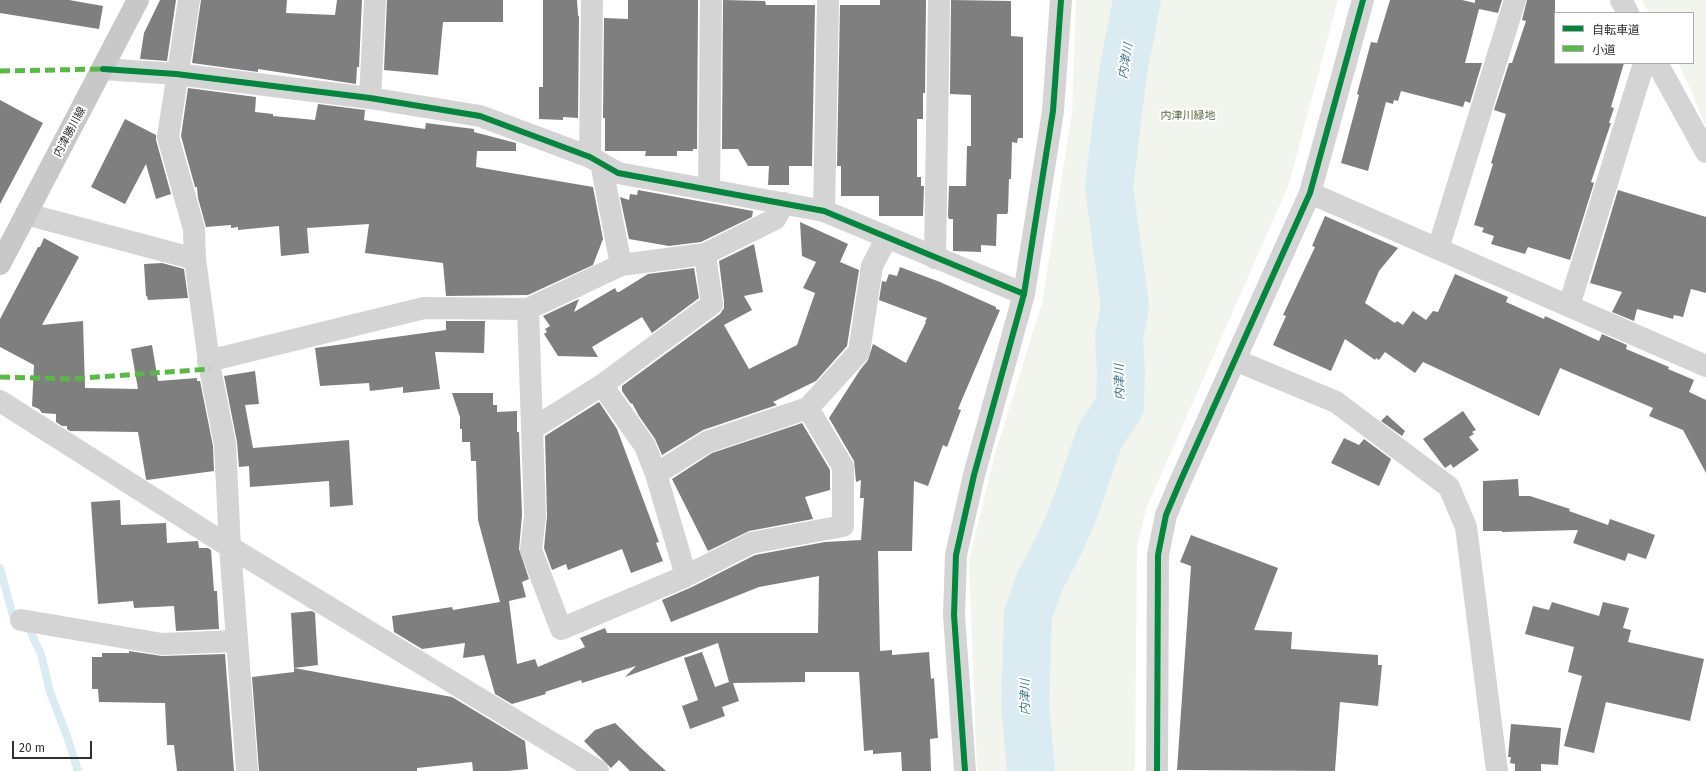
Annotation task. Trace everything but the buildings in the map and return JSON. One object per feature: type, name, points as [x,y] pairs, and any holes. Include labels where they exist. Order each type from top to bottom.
[{"type":"main road","name":"内津勝川線","points":[[0,264],[138,0]]},
{"type":"street","points":[[189,0],[176,74],[168,137],[194,229],[195,259],[208,362],[225,444],[236,641],[247,771]]},
{"type":"street","points":[[370,98],[375,0]]},
{"type":"street","points":[[592,0],[596,160],[621,265]]},
{"type":"street","points":[[709,189],[712,0]]},
{"type":"street","points":[[824,211],[828,0]]},
{"type":"street","points":[[936,258],[939,0]]},
{"type":"street","points":[[965,771],[954,615],[956,555],[974,475],[1024,294],[1053,110],[1061,0]]},
{"type":"street","points":[[1157,771],[1158,555],[1166,515],[1310,193],[1363,0]]},
{"type":"street","points":[[1438,249],[1515,0]]},
{"type":"street","points":[[1621,0],[1627,12]]},
{"type":"street","points":[[1570,306],[1644,64]]},
{"type":"street","points":[[1658,64],[1706,152]]},
{"type":"street","points":[[103,69],[176,74],[370,98],[480,116],[596,160],[618,173],[824,211],[1024,294]]},
{"type":"street","points":[[1310,193],[1706,366]]},
{"type":"street","points":[[208,362],[424,308],[528,309],[621,265],[705,254],[775,219],[784,203]]},
{"type":"street","points":[[26,214],[195,259]]},
{"type":"street","points":[[656,474],[708,442],[808,408],[859,352],[872,266],[887,237]]},
{"type":"street","points":[[532,429],[602,386],[712,304],[705,254]]},
{"type":"street","points":[[528,309],[535,516],[531,550],[561,629],[686,576],[750,543],[843,526],[843,467],[808,408]]},
{"type":"street","points":[[1235,360],[1336,402],[1449,487],[1466,526],[1497,771]]},
{"type":"street","points":[[602,386],[645,446],[656,474],[686,576]]},
{"type":"street","points":[[0,401],[230,547],[598,771]]},
{"type":"street","points":[[21,620],[162,644],[236,641]]},
{"type":"green space","name":"内津川緑地","points":[[1076,0],[1338,0],[1289,184],[1146,509],[1137,548],[1135,771],[977,771],[969,560],[995,454],[1042,303],[1072,112]]},
{"type":"green space","points":[[1641,0],[1706,0],[1706,127],[1679,64],[1694,64],[1694,12],[1648,12]]},
{"type":"waterway","name":"内津川","points":[[1031,771],[1025,703],[1028,615],[1039,583],[1062,539],[1076,506],[1100,436],[1120,406],[1121,372],[1119,337],[1125,306],[1109,187],[1123,72],[1137,0]]},
{"type":"waterway","points":[[0,568],[13,616]]},
{"type":"waterway","points":[[31,633],[41,654],[50,692],[67,736],[78,771]]},
{"type":"marked path","points":[[0,71],[103,69]]},
{"type":"marked path","points":[[0,377],[69,379],[210,369]]},
{"type":"cycle path","points":[[965,771],[954,615],[956,555],[974,475],[1024,294],[1053,111],[1061,0]]},
{"type":"cycle path","points":[[1157,771],[1158,555],[1166,515],[1310,193],[1363,0]]},
{"type":"cycle path","points":[[103,69],[176,74],[370,98],[480,116],[590,157],[618,173],[824,211],[1024,294]]}]
